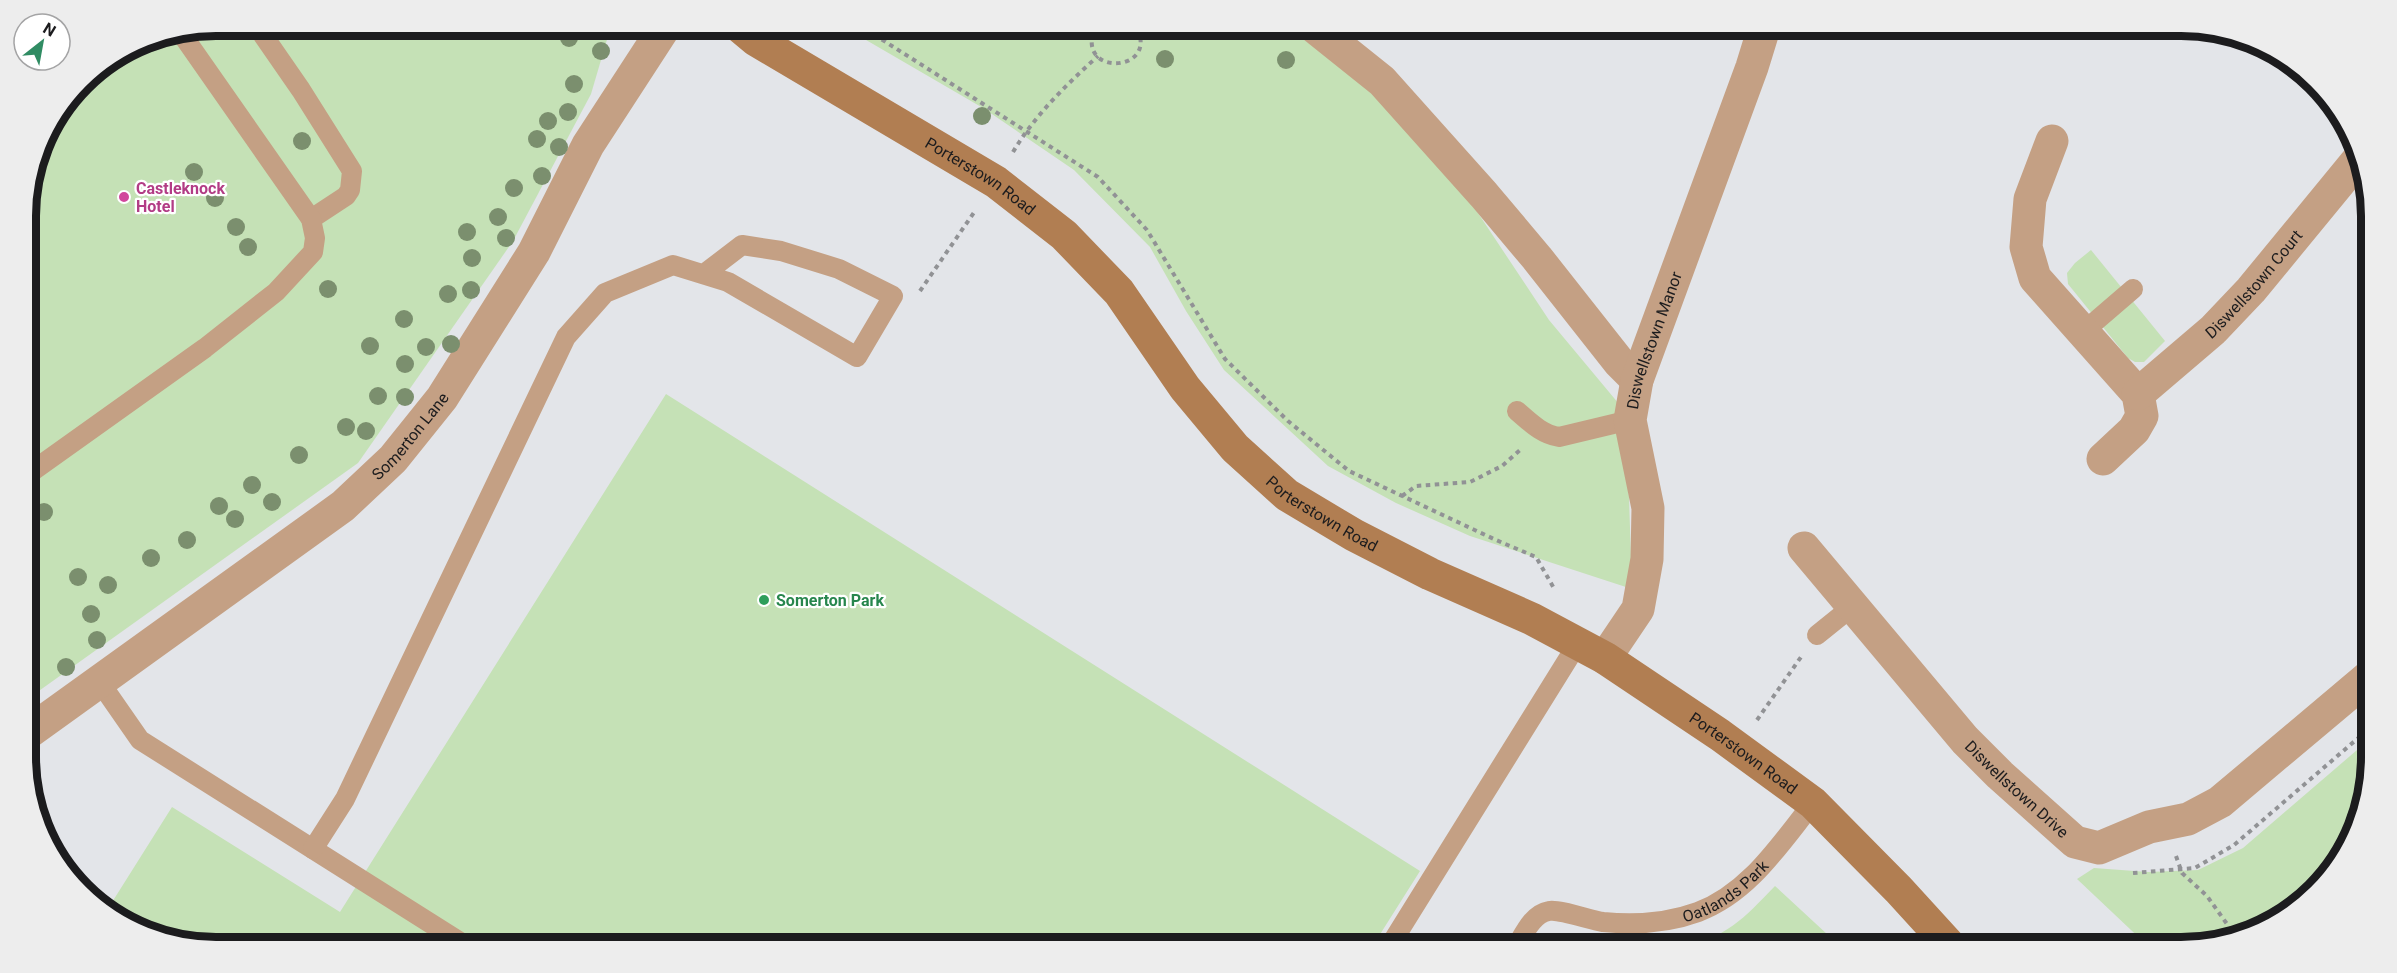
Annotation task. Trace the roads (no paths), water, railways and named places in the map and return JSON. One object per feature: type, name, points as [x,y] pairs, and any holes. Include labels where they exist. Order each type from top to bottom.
[{"type":"street","name":"Somerton Lane","points":[[36,727],[343,506],[393,459],[442,398],[534,252],[588,145],[659,36]]},
{"type":"street","name":"Porterstown Road","points":[[751,36],[996,182],[1064,235],[1119,292],[1185,388],[1235,448],[1287,495],[1354,535],[1430,574],[1532,619],[1591,651],[1738,748],[1813,803],[1942,937]]},
{"type":"street","points":[[1325,36],[1382,81],[1484,195],[1537,258],[1618,362],[1637,380]]},
{"type":"street","name":"Diswellstown Manor","points":[[1591,651],[1638,609],[1647,559],[1648,508],[1630,420],[1637,380],[1762,36]]},
{"type":"street","points":[[2052,141],[2030,199],[2026,247],[2035,278],[2138,394],[2142,416],[2134,430],[2103,459]]},
{"type":"street","name":"Diswellstown Court","points":[[2138,394],[2213,330],[2251,290],[2353,165]]},
{"type":"street","name":"Diswellstown Drive","points":[[1804,548],[1965,740],[2000,775],[2075,842],[2099,848],[2149,827],[2188,819],[2220,802],[2361,683]]},
{"type":"lane","points":[[263,36],[301,90],[352,171],[350,190],[346,196],[311,219]]},
{"type":"lane","points":[[36,469],[205,348],[276,292],[313,252],[315,238],[311,219],[185,39]]},
{"type":"lane","points":[[313,849],[345,799],[566,337],[605,293],[673,265],[728,282],[857,357],[893,296],[839,269],[781,251],[742,244],[705,274]]},
{"type":"lane","points":[[2083,332],[2133,289]]},
{"type":"lane","points":[[1517,411],[1539,430],[1559,437],[1630,420]]},
{"type":"lane","points":[[1817,635],[1853,606]]},
{"type":"lane","points":[[1396,937],[1591,651]]},
{"type":"lane","points":[[99,681],[140,740],[452,937]]},
{"type":"lane","name":"Oatlands Park","points":[[1522,937],[1534,918],[1550,910],[1603,922],[1663,922],[1698,912],[1726,899],[1756,872],[1813,803]]},
{"type":"place","name":"Castleknock Hotel","points":[[124,197]]},
{"type":"place","name":"Somerton Park","points":[[764,600]]}]
